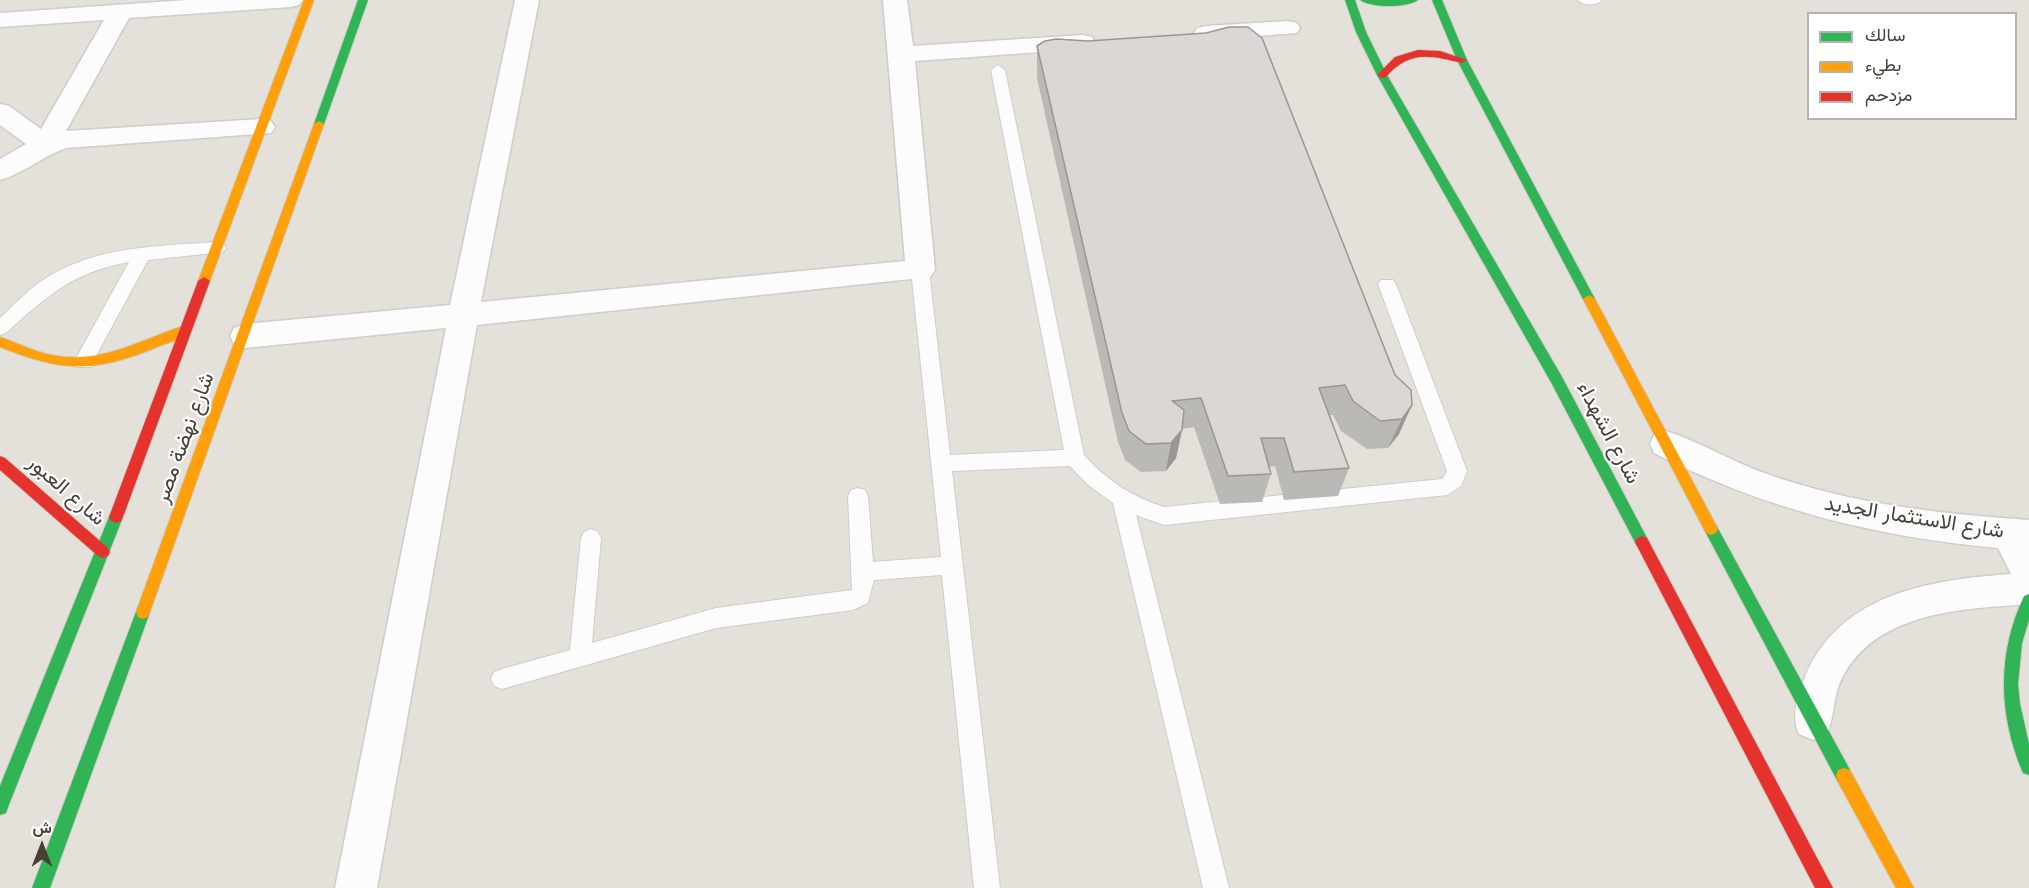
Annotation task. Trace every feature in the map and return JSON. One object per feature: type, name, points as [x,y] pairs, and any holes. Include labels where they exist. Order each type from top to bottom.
[{"type":"main road","name":"شارع نهضة مصر","points":[[0,807],[103,552],[309,0]]},
{"type":"main road","name":"شارع نهضة مصر","points":[[41,888],[245,336],[363,0]]},
{"type":"main road","name":"شارع الشهداء","points":[[1350,0],[1361,32],[1382,75],[1557,381],[1824,888]]},
{"type":"main road","points":[[1365,0],[1386,3],[1413,0]]},
{"type":"main road","points":[[1437,0],[1462,60],[1813,721],[1905,888]]},
{"type":"main road","points":[[1382,75],[1388,63],[1394,59],[1420,51],[1441,53],[1462,60]]},
{"type":"main road","points":[[0,342],[57,361],[83,362],[115,357],[186,330]]},
{"type":"main road","name":"شارع العبور","points":[[5,472],[103,552]]},
{"type":"main road","points":[[2029,601],[2018,621],[2009,658],[2009,700],[2021,748],[2029,766]]},
{"type":"street","points":[[0,20],[291,0]]},
{"type":"street","points":[[356,888],[463,317],[527,0]]},
{"type":"street","points":[[245,336],[463,317],[920,270],[902,54],[895,0]]},
{"type":"street","points":[[45,145],[121,11]]},
{"type":"street","points":[[1182,35],[1287,28]]},
{"type":"street","points":[[902,54],[1101,40]]},
{"type":"street","points":[[0,112],[45,145]]},
{"type":"street","points":[[0,171],[45,145],[74,139],[262,127]]},
{"type":"street","name":"شارع الاستثمار الجديد","points":[[1666,444],[1718,470],[1776,492],[1834,508],[1893,519],[2018,534]]},
{"type":"street","points":[[2018,534],[2029,574]]},
{"type":"street","points":[[1813,721],[1825,674],[1851,636],[1889,610],[1937,596],[2029,588]]},
{"type":"lane","points":[[1586,0],[1595,0]]},
{"type":"lane","points":[[998,70],[1075,458],[1103,489],[1122,500],[1164,516],[1447,487],[1455,480],[1457,471],[1386,284]]},
{"type":"lane","points":[[0,328],[35,297],[74,271],[97,262],[142,254],[217,248]]},
{"type":"lane","points":[[83,362],[142,254]]},
{"type":"lane","points":[[920,270],[987,888]]},
{"type":"lane","points":[[941,463],[1075,458]]},
{"type":"lane","points":[[502,679],[716,618],[853,600],[862,592],[863,572],[858,496]]},
{"type":"lane","points":[[1122,500],[1216,888]]},
{"type":"lane","points":[[580,656],[591,538]]},
{"type":"lane","points":[[863,572],[952,565]]},
{"type":"shaded area","points":[[0,0],[2029,0],[2029,888],[0,888]]},
{"type":"building","points":[[1229,27],[1248,27],[1262,38],[1395,375],[1411,390],[1412,405],[1402,419],[1380,421],[1353,401],[1345,385],[1319,388],[1349,468],[1294,472],[1284,438],[1261,438],[1271,474],[1228,476],[1201,398],[1172,401],[1184,410],[1182,430],[1171,443],[1146,444],[1129,431],[1122,413],[1037,46],[1045,41],[1056,39],[1088,41],[1206,33]]},
{"type":"traffic: fast","points":[[319,124],[363,0]]},
{"type":"traffic: fast","points":[[1350,0],[1361,32],[1382,75],[1557,381],[1642,542]]},
{"type":"traffic: fast","points":[[1365,0],[1386,3],[1413,0]]},
{"type":"traffic: fast","points":[[1437,0],[1462,60],[1589,299]]},
{"type":"traffic: fast","points":[[0,807],[116,517]]},
{"type":"traffic: fast","points":[[1711,529],[1844,776]]},
{"type":"traffic: fast","points":[[2029,601],[2015,643],[2011,684],[2016,725],[2029,767]]},
{"type":"traffic: fast","points":[[41,888],[143,612]]},
{"type":"traffic: slow","points":[[204,281],[309,0]]},
{"type":"traffic: slow","points":[[143,612],[319,124]]},
{"type":"traffic: slow","points":[[1589,299],[1711,529]]},
{"type":"traffic: slow","points":[[0,342],[50,360],[90,361],[107,359],[139,349],[186,330]]},
{"type":"traffic: slow","points":[[1844,776],[1905,888]]},
{"type":"traffic: jam","points":[[1382,75],[1399,59],[1418,53],[1440,54],[1462,60]]},
{"type":"traffic: jam","points":[[116,517],[204,281]]},
{"type":"traffic: jam","points":[[0,462],[103,552]]},
{"type":"traffic: jam","points":[[1642,542],[1824,888]]}]
